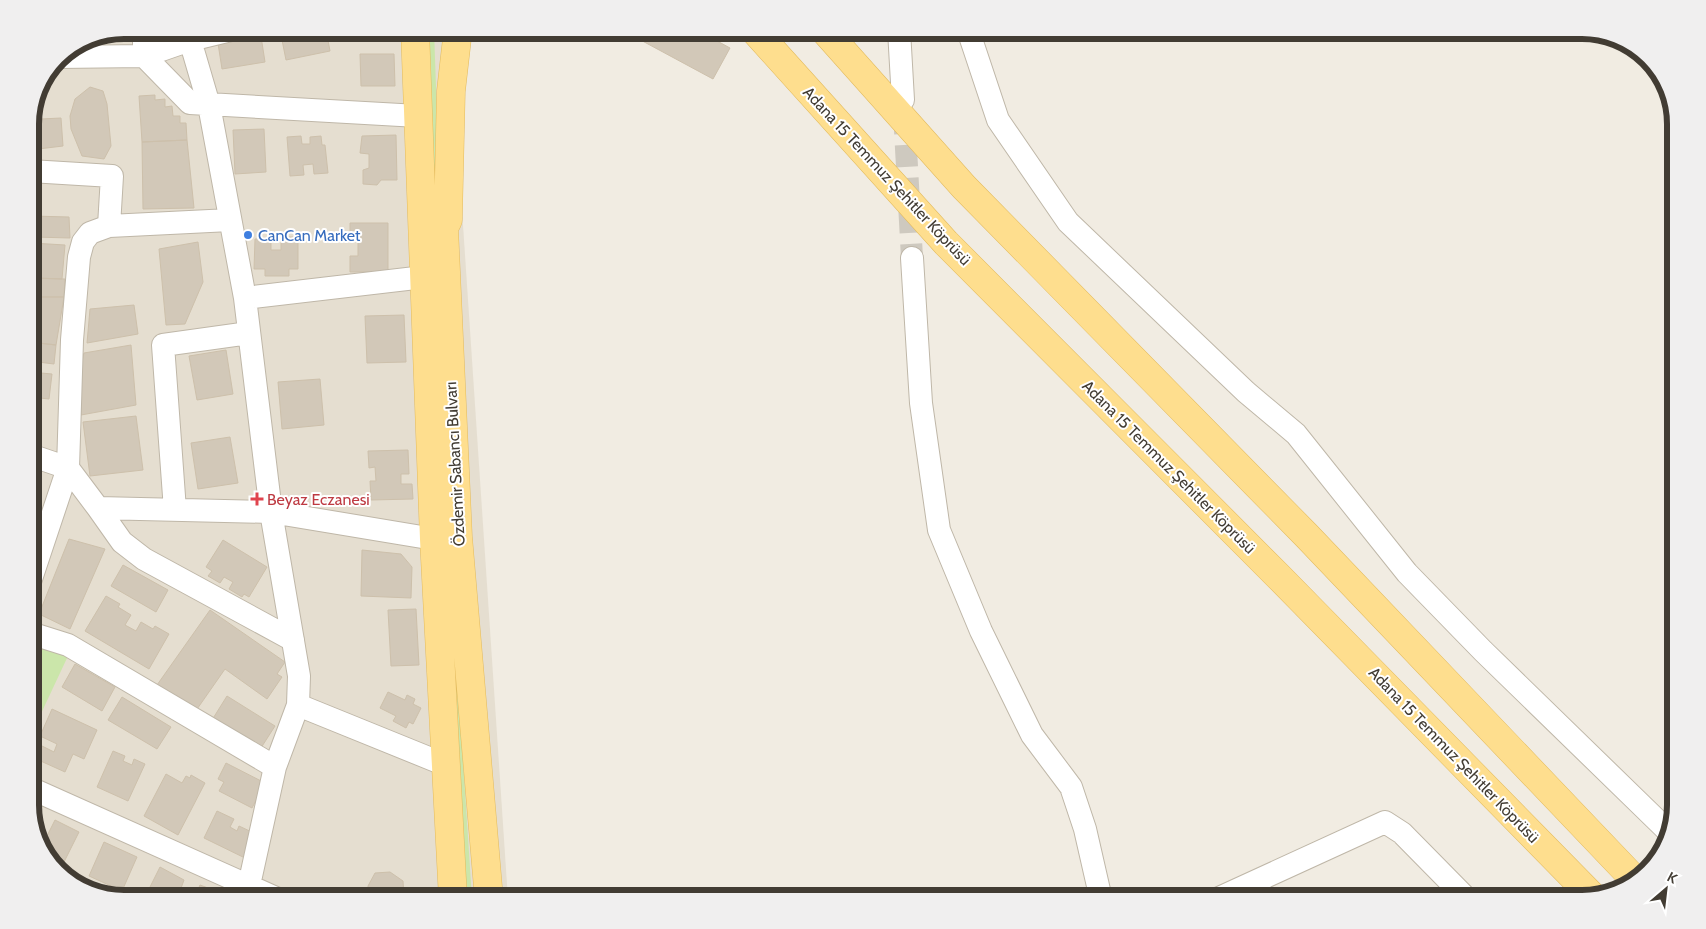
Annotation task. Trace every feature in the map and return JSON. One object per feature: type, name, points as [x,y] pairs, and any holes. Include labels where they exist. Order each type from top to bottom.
[{"type":"main road","name":"Özdemir Sabancı Bulvarı","points":[[415,39],[434,539],[453,890]]},
{"type":"main road","name":"Özdemir Sabancı Bulvarı","points":[[457,39],[452,91],[448,220],[444,228],[458,537],[488,890]]},
{"type":"main road","name":"Adana 15 Temmuz Şehitler Köprüsü","points":[[762,39],[946,243],[1279,577],[1586,890]]},
{"type":"main road","points":[[832,39],[964,188],[982,204],[1307,536],[1630,875]]},
{"type":"street","points":[[144,39],[144,56],[190,103],[418,116]]},
{"type":"street","points":[[72,57],[144,56],[194,39]]},
{"type":"street","points":[[900,39],[903,100]]},
{"type":"street","points":[[971,39],[998,120],[1068,222],[1246,392],[1296,434],[1407,572],[1483,651],[1664,827]]},
{"type":"street","points":[[190,40],[209,105],[244,298],[271,512],[299,676],[298,705],[274,767],[248,890]]},
{"type":"street","points":[[39,172],[112,176],[109,226]]},
{"type":"street","points":[[39,540],[68,468],[72,340],[82,242],[90,233],[109,226],[230,220]]},
{"type":"street","points":[[912,258],[921,403],[939,530],[980,631],[1032,735],[1071,787],[1085,829],[1098,890]]},
{"type":"street","points":[[244,298],[424,277]]},
{"type":"street","points":[[175,510],[163,345],[249,333]]},
{"type":"street","points":[[39,458],[68,468],[122,542],[144,559],[293,640]]},
{"type":"street","points":[[98,508],[271,512],[434,539]]},
{"type":"street","points":[[39,636],[68,645],[274,767]]},
{"type":"street","points":[[298,705],[446,765]]},
{"type":"street","points":[[39,792],[244,890]]},
{"type":"street","points":[[1237,890],[1385,822],[1402,833],[1458,890]]},
{"type":"shaded area","points":[[451,39],[507,890],[113,890],[86,881],[68,869],[53,852],[43,832],[39,811],[39,118],[45,91],[53,77],[77,53],[91,45],[107,40]]},
{"type":"green space","points":[[423,39],[434,39],[456,651],[471,890],[463,890]]},
{"type":"green space","points":[[39,638],[68,656],[39,718]]},
{"type":"building","points":[[217,39],[261,39],[265,62],[222,69]]},
{"type":"building","points":[[282,39],[328,39],[330,51],[286,60]]},
{"type":"building","points":[[639,39],[714,39],[730,48],[713,79]]},
{"type":"building","points":[[360,54],[394,54],[395,86],[361,86]]},
{"type":"building","points":[[90,87],[103,91],[107,104],[111,146],[104,159],[82,156],[71,129],[70,116],[75,99]]},
{"type":"building","points":[[155,95],[155,100],[165,99],[165,107],[172,106],[173,116],[180,116],[180,123],[186,123],[187,140],[142,142],[139,96]]},
{"type":"building","points":[[41,110],[41,119],[61,118],[63,146],[39,149]]},
{"type":"building","points":[[264,129],[266,172],[235,174],[233,130]]},
{"type":"building","points":[[396,135],[397,180],[381,180],[377,185],[363,184],[363,170],[369,168],[369,154],[360,153],[362,136]]},
{"type":"building","points":[[301,136],[302,144],[310,144],[310,137],[321,136],[322,145],[325,145],[328,173],[314,174],[313,164],[303,165],[304,175],[290,176],[287,137]]},
{"type":"building","points":[[187,140],[194,208],[143,209],[142,142]]},
{"type":"building","points":[[39,216],[69,217],[70,238],[39,237]]},
{"type":"building","points":[[350,223],[388,223],[388,272],[350,272],[350,256],[358,256],[358,240],[350,240]]},
{"type":"building","points":[[281,237],[298,237],[298,269],[289,269],[289,276],[265,276],[265,269],[254,269],[255,239],[271,239],[271,250],[281,250]]},
{"type":"building","points":[[198,242],[203,282],[185,324],[166,325],[159,249]]},
{"type":"building","points":[[39,243],[65,245],[62,279],[39,278]]},
{"type":"building","points":[[39,278],[65,279],[64,297],[39,297]]},
{"type":"building","points":[[39,297],[64,297],[56,345],[39,343]]},
{"type":"building","points":[[134,305],[138,334],[87,343],[90,309]]},
{"type":"building","points":[[404,315],[406,362],[367,363],[365,316]]},
{"type":"building","points":[[39,343],[56,345],[54,364],[39,362]]},
{"type":"building","points":[[131,345],[136,405],[81,415],[79,372],[84,353]]},
{"type":"building","points":[[226,350],[233,394],[197,400],[189,356]]},
{"type":"building","points":[[39,373],[52,374],[49,399],[39,398]]},
{"type":"building","points":[[320,379],[324,425],[282,429],[278,382]]},
{"type":"building","points":[[136,416],[143,470],[90,476],[83,422]]},
{"type":"building","points":[[230,437],[238,483],[198,489],[191,443]]},
{"type":"building","points":[[408,450],[409,474],[401,474],[401,484],[412,484],[413,499],[371,500],[370,481],[376,481],[375,467],[369,468],[368,451]]},
{"type":"building","points":[[69,539],[105,549],[70,629],[39,614]]},
{"type":"building","points":[[223,540],[267,567],[249,597],[244,594],[242,597],[229,589],[233,582],[224,577],[220,583],[208,576],[212,571],[206,567]]},
{"type":"building","points":[[362,550],[401,554],[412,567],[411,598],[361,596]]},
{"type":"building","points":[[123,565],[168,590],[156,612],[111,586]]},
{"type":"building","points":[[106,596],[120,604],[118,607],[131,615],[125,625],[136,631],[141,622],[153,629],[155,626],[169,634],[149,669],[85,631]]},
{"type":"building","points":[[416,609],[419,665],[391,666],[388,610]]},
{"type":"building","points":[[210,610],[285,662],[277,674],[282,677],[267,699],[225,669],[195,712],[157,685]]},
{"type":"building","points":[[75,664],[115,687],[102,711],[62,687]]},
{"type":"building","points":[[388,692],[405,700],[407,695],[415,699],[413,704],[421,708],[413,724],[409,722],[406,728],[393,721],[396,716],[380,708]]},
{"type":"building","points":[[227,696],[275,726],[259,751],[212,720]]},
{"type":"building","points":[[122,697],[171,727],[157,749],[108,720]]},
{"type":"building","points":[[52,709],[97,730],[84,759],[73,754],[65,772],[39,760],[40,745],[54,752],[57,744],[40,736]]},
{"type":"building","points":[[113,751],[125,756],[123,761],[132,765],[134,759],[145,764],[128,801],[97,787]]},
{"type":"building","points":[[226,763],[265,783],[252,808],[219,791],[224,782],[218,779]]},
{"type":"building","points":[[166,774],[182,783],[186,776],[190,778],[191,775],[205,783],[178,835],[144,816]]},
{"type":"building","points":[[217,811],[234,819],[230,827],[237,831],[239,826],[256,834],[247,859],[204,838]]},
{"type":"building","points":[[55,820],[79,832],[63,864],[53,852],[46,838]]},
{"type":"building","points":[[104,842],[137,857],[122,890],[89,876]]},
{"type":"building","points":[[160,867],[184,880],[180,890],[148,890]]},
{"type":"building","points":[[390,872],[403,881],[404,890],[368,890],[368,886],[375,873]]},
{"type":"building","points":[[200,885],[213,890],[198,890]]},
{"type":"tunnel","points":[[904,112],[912,258]]},
{"type":"place","name":"CanCan Market","points":[[248,235]]},
{"type":"place","name":"Beyaz Eczanesi","points":[[257,499]]}]
